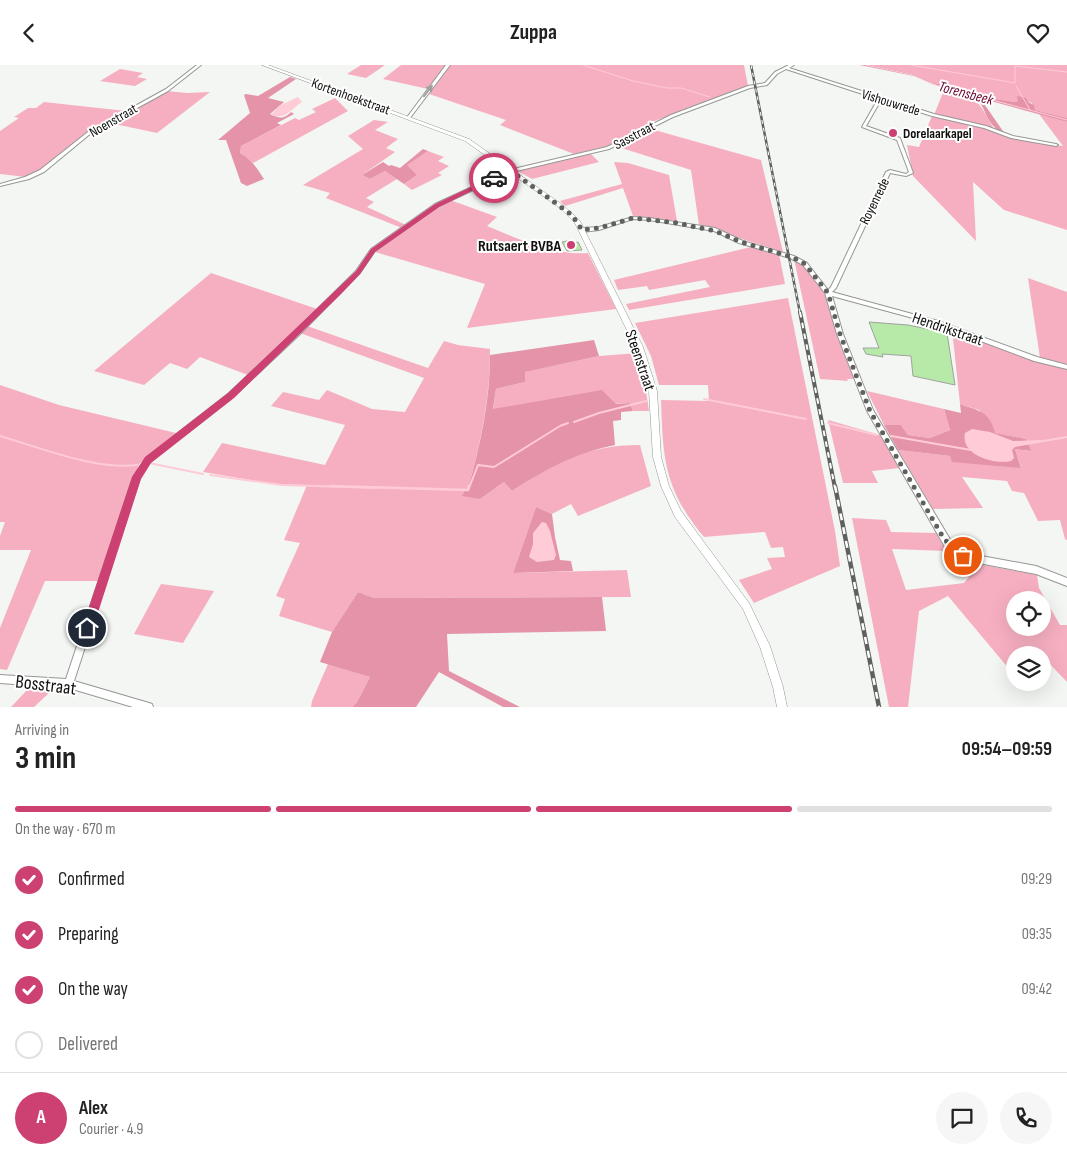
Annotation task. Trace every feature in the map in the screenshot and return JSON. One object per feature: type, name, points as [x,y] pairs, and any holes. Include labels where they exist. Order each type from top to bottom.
[{"type":"street","name":"Noenstraat","points":[[0,185],[17,181],[42,171],[89,133],[167,90],[199,65]]},
{"type":"street","name":"Kortenhoekstraat","points":[[264,65],[409,117]]},
{"type":"street","points":[[409,117],[448,65]]},
{"type":"street","points":[[785,68],[792,65]]},
{"type":"street","name":"Sasstraat","points":[[69,684],[136,477],[148,460],[245,382],[358,272],[373,250],[437,205],[511,171],[608,148],[667,118],[766,84],[774,74],[785,68]]},
{"type":"street","name":"Vishouwrede","points":[[785,68],[933,115],[985,127],[1012,137],[1056,145]]},
{"type":"street","name":"Royenrede","points":[[828,293],[833,288],[888,172],[906,175],[911,173],[902,143],[897,137],[864,127],[880,99]]},
{"type":"street","name":"Steenstraat","points":[[409,117],[467,140],[572,215],[582,230],[646,365],[653,391],[657,457],[665,486],[678,514],[746,606],[765,646],[778,687],[782,707]]},
{"type":"street","points":[[582,230],[599,228],[633,218],[708,228],[741,242],[797,259],[805,264],[828,293],[840,334],[865,401],[948,544],[963,556],[1036,570],[1067,582]]},
{"type":"street","name":"Hendrikstraat","points":[[828,293],[936,322],[1036,359],[1067,367]]},
{"type":"street","name":"Bosstraat","points":[[0,679],[69,684],[149,707]]},
{"type":"shaded area","points":[[361,65],[385,65],[366,78],[347,74]]},
{"type":"shaded area","points":[[401,65],[446,65],[428,89],[383,79]]},
{"type":"shaded area","points":[[450,65],[744,65],[748,86],[649,123],[651,129],[761,160],[783,252],[699,225],[691,170],[612,145],[574,154],[500,125],[506,120],[429,94]]},
{"type":"shaded area","points":[[860,65],[871,65],[913,74],[931,82],[988,98],[1015,102],[1018,101],[1017,96],[1026,98],[1028,102],[1034,105],[1035,110],[1067,118],[1067,122],[980,98],[1005,134],[993,126],[979,101],[971,96],[944,90],[944,88],[914,76]]},
{"type":"shaded area","points":[[871,65],[1067,65],[1067,118],[1035,110],[1032,103],[1019,99],[1015,102],[988,98],[931,82],[913,74]]},
{"type":"shaded area","points":[[120,69],[143,73],[137,77],[147,79],[135,86],[100,81]]},
{"type":"shaded area","points":[[290,77],[296,79],[268,98],[284,102],[270,114],[281,117],[291,112],[294,114],[277,123],[281,125],[241,146],[240,153],[251,161],[264,179],[247,186],[241,183],[226,140],[218,140],[250,113],[244,95],[258,96]]},
{"type":"shaded area","points":[[944,90],[964,94],[976,101],[994,129],[934,115]]},
{"type":"shaded area","points":[[166,91],[187,93],[210,92],[157,133],[110,123]]},
{"type":"shaded area","points":[[298,97],[302,102],[288,113],[281,116],[271,115],[279,106]]},
{"type":"shaded area","points":[[335,98],[348,111],[253,163],[240,153],[241,146],[295,118],[299,120],[316,112],[312,109]]},
{"type":"shaded area","points":[[44,102],[126,111],[93,128],[42,169],[26,177],[0,174],[0,131],[19,118],[14,117],[28,108],[36,108]]},
{"type":"shaded area","points":[[1039,114],[1067,122],[1067,230],[1004,210],[973,182],[976,241],[913,176],[907,145],[919,147],[932,116],[985,127],[1012,138],[1063,146]]},
{"type":"shaded area","points":[[374,120],[388,122],[375,130],[398,139],[386,148],[395,152],[362,175],[370,179],[385,171],[397,179],[366,198],[374,202],[367,207],[406,225],[402,228],[326,198],[330,193],[303,185],[363,149],[348,136]]},
{"type":"shaded area","points":[[423,149],[428,151],[407,165],[417,175],[404,184],[385,171],[370,179],[362,175],[383,162],[389,166],[400,168]]},
{"type":"shaded area","points":[[428,151],[444,157],[438,161],[449,166],[438,173],[442,175],[412,190],[404,184],[417,175],[406,165]]},
{"type":"shaded area","points":[[591,154],[599,162],[532,179],[518,171]]},
{"type":"shaded area","points":[[614,162],[628,163],[669,175],[677,221],[633,216],[623,188],[565,206],[560,201],[622,184]]},
{"type":"shaded area","points":[[450,200],[497,217],[487,226],[524,241],[562,252],[588,253],[616,309],[467,328],[485,284],[375,252]]},
{"type":"shaded area","points":[[751,247],[779,254],[785,284],[629,310],[626,304],[710,287],[705,280],[649,290],[647,286],[618,290],[614,280]]},
{"type":"shaded area","points":[[794,259],[804,266],[823,289],[854,379],[847,379],[848,381],[820,379]]},
{"type":"shaded area","points":[[211,273],[317,309],[248,375],[200,357],[187,369],[170,363],[144,385],[94,371]]},
{"type":"shaded area","points":[[1028,278],[1067,292],[1067,365],[1040,358]]},
{"type":"shaded area","points":[[788,298],[835,531],[840,566],[754,603],[739,580],[772,569],[767,558],[785,557],[783,547],[771,548],[765,532],[704,537],[691,520],[673,488],[668,473],[663,440],[661,400],[709,401],[708,385],[659,385],[651,356],[635,323]]},
{"type":"shaded area","points":[[307,326],[428,368],[444,341],[458,345],[490,349],[490,368],[484,420],[468,490],[480,499],[504,482],[512,491],[572,457],[603,448],[640,445],[651,486],[578,516],[571,504],[552,514],[536,507],[513,573],[627,570],[631,597],[374,598],[358,592],[332,632],[279,616],[285,599],[276,596],[300,543],[284,540],[307,485],[273,484],[203,472],[222,443],[325,465],[345,425],[271,406],[283,392],[319,400],[327,390],[372,409],[405,412],[424,378],[300,333]]},
{"type":"shaded area","points":[[952,329],[1023,357],[1067,369],[1067,540],[1065,539],[1060,520],[1038,521],[1024,493],[1012,491],[1007,481],[962,477],[983,508],[933,509],[898,450],[1021,467],[1015,449],[1030,451],[1026,439],[994,433],[979,410],[960,404]]},
{"type":"shaded area","points":[[594,340],[599,356],[525,372],[525,382],[496,389],[493,409],[602,390],[616,404],[630,403],[633,411],[621,412],[621,420],[613,421],[615,445],[573,457],[537,475],[512,491],[504,482],[480,499],[462,496],[466,489],[468,489],[480,440],[488,390],[490,355]]},
{"type":"shaded area","points":[[638,353],[649,411],[633,411],[630,403],[493,410],[496,389],[525,382],[524,372],[599,356]]},
{"type":"shaded area","points":[[0,385],[59,405],[176,433],[139,464],[99,581],[45,581],[7,670],[0,669],[0,628],[31,550],[0,550],[0,536],[5,522],[0,522]]},
{"type":"shaded area","points":[[867,391],[944,409],[950,430],[930,438],[908,435],[901,425],[884,425]]},
{"type":"shaded area","points":[[960,404],[987,416],[995,433],[1026,439],[1031,451],[1015,449],[1021,468],[952,462],[950,456],[898,450],[884,425],[901,425],[908,435],[930,438],[950,430],[944,409],[961,413]]},
{"type":"shaded area","points":[[828,420],[880,435],[900,468],[872,471],[878,483],[843,483]]},
{"type":"shaded area","points":[[972,429],[990,432],[1013,441],[1040,440],[1042,442],[1016,446],[1012,450],[1014,458],[1011,461],[988,460],[973,453],[968,447],[965,441],[965,433]]},
{"type":"shaded area","points":[[536,507],[552,514],[560,560],[571,561],[573,571],[513,573]]},
{"type":"shaded area","points":[[852,518],[886,520],[891,532],[936,533],[946,551],[892,549],[906,590],[964,583],[979,564],[1037,575],[1041,591],[1006,591],[1006,636],[1051,636],[1051,609],[1060,625],[1067,625],[1067,682],[1051,665],[1051,646],[1006,646],[1006,665],[948,596],[919,611],[908,707],[889,707]]},
{"type":"shaded area","points":[[542,522],[546,523],[550,531],[556,555],[554,560],[537,562],[529,557],[533,544],[533,533]]},
{"type":"shaded area","points":[[161,584],[214,591],[183,643],[134,634]]},
{"type":"shaded area","points":[[358,592],[374,598],[602,597],[606,631],[447,634],[449,671],[520,707],[503,707],[439,672],[416,707],[352,707],[357,702],[370,677],[320,662],[332,632]]},
{"type":"shaded area","points":[[328,664],[370,677],[357,702],[352,707],[311,707]]},
{"type":"shaded area","points":[[28,689],[50,692],[34,707],[11,707]]},
{"type":"building","name":"Rutsaert BVBA","points":[[571,240],[572,243],[578,242],[582,250],[567,251],[562,242]]},
{"type":"building","points":[[869,322],[908,325],[947,333],[955,385],[913,376],[911,356],[882,354],[883,357],[866,354],[863,348],[879,348]]},
{"type":"waterway","points":[[583,65],[633,81],[667,88],[681,88],[710,97]]},
{"type":"waterway","name":"Torensbeek","points":[[866,65],[913,75],[932,84],[1067,120]]},
{"type":"waterway","points":[[911,65],[1015,83]]},
{"type":"waterway","points":[[1015,82],[1015,66],[1067,72]]},
{"type":"waterway","points":[[1016,86],[1030,110]]},
{"type":"waterway","points":[[704,399],[806,419]]},
{"type":"waterway","points":[[574,422],[599,413],[646,401]]},
{"type":"waterway","points":[[469,488],[478,465],[494,467],[560,426],[568,423]]},
{"type":"waterway","points":[[828,423],[877,435]]},
{"type":"waterway","points":[[0,436],[86,461],[121,466],[137,465]]},
{"type":"waterway","points":[[891,436],[971,450]]},
{"type":"waterway","points":[[1015,446],[1067,437]]},
{"type":"waterway","points":[[149,463],[203,474]]},
{"type":"waterway","points":[[210,475],[282,485],[377,488]]},
{"type":"waterway","points":[[330,486],[468,490],[469,486]]},
{"type":"railway","points":[[751,65],[800,313]]},
{"type":"railway","points":[[800,312],[835,488]]},
{"type":"railway","points":[[835,486],[879,707]]},
{"type":"way so far","points":[[494,178],[511,171],[572,215],[582,230],[599,228],[633,218],[650,219],[708,228],[741,242],[801,261],[828,293],[840,334],[870,411],[944,539],[963,556]]},
{"type":"place","name":"Dorelaarkapel","points":[[893,133]]},
{"type":"place","name":"Rutsaert BVBA","points":[[571,245]]},
{"type":"route","points":[[87,628],[136,477],[148,460],[231,395],[339,292],[358,272],[373,250],[437,205],[494,178]]}]
